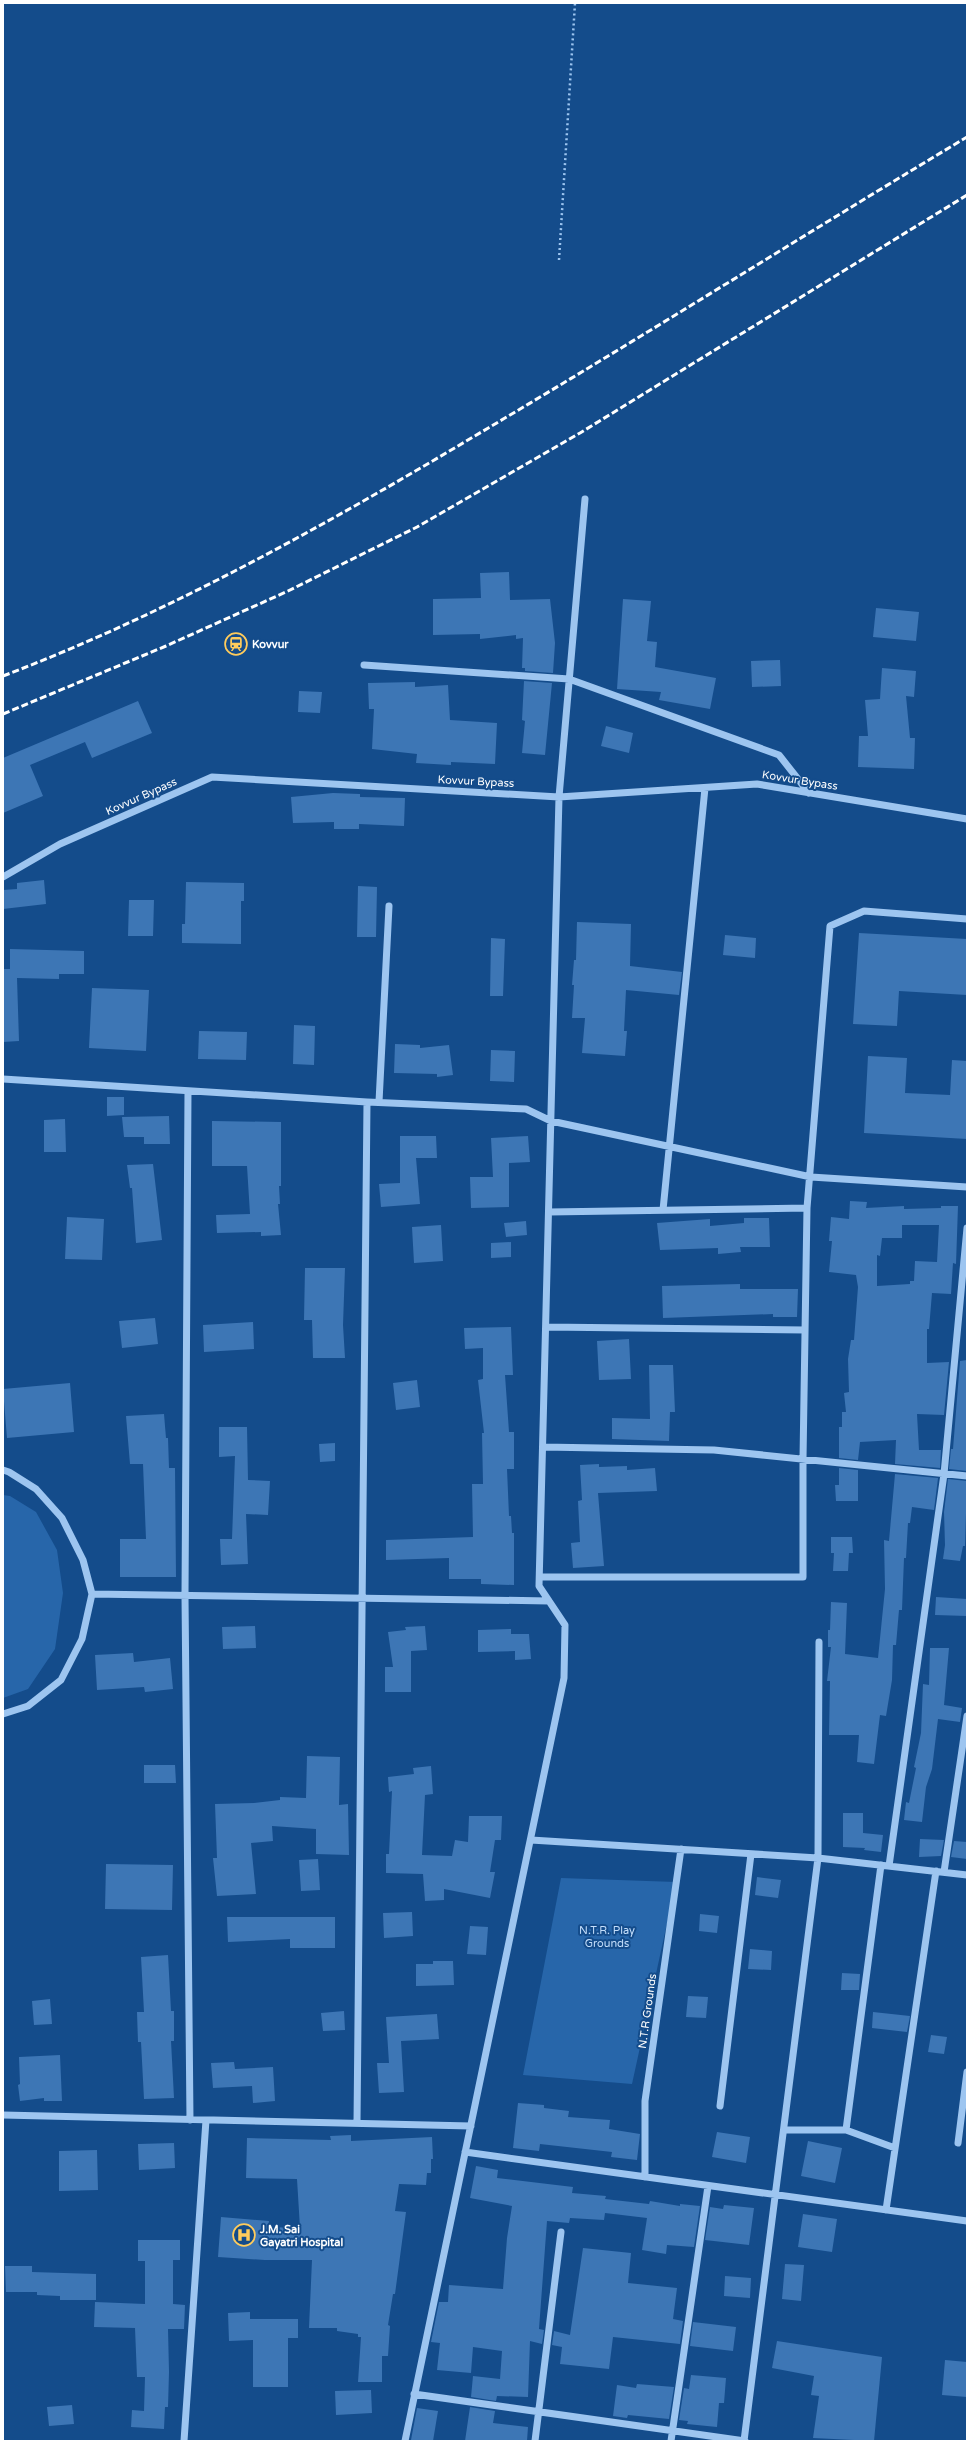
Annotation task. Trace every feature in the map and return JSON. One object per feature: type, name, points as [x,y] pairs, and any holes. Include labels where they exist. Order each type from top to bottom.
[{"type":"street","points":[[404,2441],[564,1678],[565,1625],[539,1586],[560,797],[585,499]]},
{"type":"street","points":[[364,666],[569,679],[779,755],[809,793]]},
{"type":"street","name":"Kovvur Bypass","points":[[3,877],[60,844],[212,776],[560,797],[757,784],[967,819]]},
{"type":"street","points":[[663,1210],[705,788]]},
{"type":"street","points":[[379,1102],[389,906]]},
{"type":"street","points":[[540,1576],[803,1577],[803,1459],[808,1208],[830,926],[864,911],[967,919]]},
{"type":"street","points":[[3,1079],[367,1102],[526,1109],[551,1121],[811,1177],[967,1187]]},
{"type":"street","points":[[188,1091],[185,1596],[190,2120]]},
{"type":"street","points":[[357,2123],[367,1102]]},
{"type":"street","points":[[549,1212],[808,1208]]},
{"type":"street","points":[[889,1866],[944,1474],[967,1228]]},
{"type":"street","points":[[546,1327],[805,1330]]},
{"type":"street","points":[[543,1447],[714,1450],[967,1476]]},
{"type":"street","points":[[3,1470],[9,1472],[36,1489],[62,1518],[83,1560],[92,1594],[82,1639],[62,1680],[28,1706],[3,1714]]},
{"type":"street","points":[[92,1594],[549,1601]]},
{"type":"street","points":[[414,2394],[672,2430],[728,2440],[744,2441],[818,1858],[819,1642]]},
{"type":"street","points":[[944,1872],[967,1716]]},
{"type":"street","points":[[531,1840],[818,1858],[967,1875]]},
{"type":"street","name":"N.T.R Grounds","points":[[645,2177],[645,2101],[681,1849]]},
{"type":"street","points":[[720,2106],[751,1854]]},
{"type":"street","points":[[846,2130],[881,1865]]},
{"type":"street","points":[[886,2210],[936,1871]]},
{"type":"street","points":[[958,2144],[967,2072]]},
{"type":"street","points":[[3,2115],[471,2126]]},
{"type":"street","points":[[184,2441],[206,2120]]},
{"type":"street","points":[[784,2130],[846,2130],[895,2148]]},
{"type":"street","points":[[465,2152],[967,2221]]},
{"type":"street","points":[[671,2441],[708,2186]]},
{"type":"street","points":[[535,2441],[561,2232]]},
{"type":"path","points":[[560,260],[575,3]]},
{"type":"green space","points":[[3,1495],[10,1496],[36,1512],[57,1550],[63,1593],[55,1649],[28,1689],[3,1698]]},
{"type":"green space","name":"N.T.R. Play Grounds","points":[[561,1878],[676,1882],[632,2084],[523,2075]]},
{"type":"building","points":[[509,572],[510,600],[550,599],[555,643],[553,673],[525,671],[525,668],[522,668],[523,638],[516,639],[516,635],[480,639],[480,634],[433,635],[433,599],[481,598],[480,573]]},
{"type":"building","points":[[623,599],[651,601],[647,641],[657,642],[655,667],[716,678],[710,709],[659,700],[661,692],[617,689]]},
{"type":"building","points":[[876,608],[919,612],[916,641],[873,637]]},
{"type":"building","points":[[780,660],[781,686],[752,687],[751,661]]},
{"type":"building","points":[[882,668],[916,671],[914,697],[906,696],[910,738],[915,738],[914,769],[858,767],[859,736],[868,736],[865,700],[880,699]]},
{"type":"building","points":[[524,681],[552,683],[545,755],[522,753],[525,721],[522,720]]},
{"type":"building","points":[[415,682],[415,687],[448,685],[450,720],[497,723],[495,764],[451,762],[451,765],[416,763],[417,754],[372,749],[374,709],[369,709],[368,683]]},
{"type":"building","points":[[299,691],[322,692],[320,713],[298,712]]},
{"type":"building","points":[[138,701],[152,733],[92,758],[85,742],[30,765],[43,796],[3,813],[3,758]]},
{"type":"building","points":[[606,726],[633,733],[629,753],[601,746]]},
{"type":"building","points":[[333,793],[360,794],[360,797],[405,798],[404,826],[359,824],[359,829],[334,829],[334,822],[293,823],[291,797]]},
{"type":"building","points":[[44,880],[46,904],[3,909],[3,890],[17,889],[17,883]]},
{"type":"building","points":[[186,882],[244,883],[244,901],[241,901],[241,944],[182,943],[182,924],[185,924]]},
{"type":"building","points":[[358,886],[377,887],[376,937],[357,937]]},
{"type":"building","points":[[129,900],[154,900],[153,936],[128,936]]},
{"type":"building","points":[[577,922],[631,924],[630,966],[682,972],[679,995],[626,990],[624,1031],[627,1031],[625,1056],[582,1053],[585,1018],[572,1018],[574,985],[572,985],[574,960],[576,960]]},
{"type":"building","points":[[859,933],[967,939],[967,995],[899,991],[897,1026],[853,1024]]},
{"type":"building","points":[[725,935],[756,938],[755,958],[723,955]]},
{"type":"building","points":[[491,938],[505,939],[503,996],[490,996]]},
{"type":"building","points":[[10,949],[84,951],[84,974],[59,974],[59,979],[17,978],[19,1041],[3,1042],[3,969],[10,969]]},
{"type":"building","points":[[92,988],[149,990],[146,1051],[89,1048]]},
{"type":"building","points":[[294,1025],[315,1026],[314,1065],[293,1064]]},
{"type":"building","points":[[199,1031],[247,1032],[246,1060],[198,1059]]},
{"type":"building","points":[[395,1044],[420,1045],[420,1048],[449,1045],[453,1075],[437,1077],[437,1074],[394,1073]]},
{"type":"building","points":[[491,1050],[515,1051],[514,1082],[490,1081]]},
{"type":"building","points":[[868,1056],[907,1058],[905,1093],[950,1095],[952,1060],[967,1061],[967,1139],[864,1133]]},
{"type":"building","points":[[107,1097],[124,1097],[124,1115],[107,1116]]},
{"type":"building","points":[[169,1116],[170,1144],[144,1144],[144,1137],[124,1137],[122,1117]]},
{"type":"building","points":[[65,1119],[66,1152],[44,1152],[44,1120]]},
{"type":"building","points":[[212,1121],[281,1122],[281,1186],[279,1186],[280,1204],[278,1204],[281,1235],[261,1236],[261,1232],[217,1233],[216,1215],[250,1214],[247,1166],[212,1166]]},
{"type":"building","points":[[400,1136],[436,1136],[437,1158],[416,1158],[420,1204],[381,1207],[379,1184],[400,1183]]},
{"type":"building","points":[[528,1136],[530,1162],[509,1163],[509,1207],[471,1208],[470,1177],[493,1177],[491,1138]]},
{"type":"building","points":[[153,1164],[162,1240],[136,1243],[132,1188],[130,1188],[127,1165]]},
{"type":"building","points":[[850,1201],[867,1202],[866,1208],[904,1206],[904,1209],[958,1206],[956,1264],[953,1263],[951,1294],[932,1293],[929,1329],[927,1329],[927,1363],[949,1362],[944,1415],[917,1414],[919,1450],[941,1450],[940,1468],[895,1464],[896,1440],[860,1442],[858,1460],[839,1458],[839,1427],[842,1427],[842,1412],[846,1412],[844,1393],[849,1392],[848,1359],[851,1340],[854,1340],[858,1287],[856,1275],[829,1272],[832,1241],[829,1241],[831,1217],[849,1219]],"holes":[[[902,1225],[939,1225],[937,1262],[915,1261],[914,1281],[910,1281],[910,1284],[877,1286],[877,1255],[880,1256],[882,1238],[902,1238]]]},
{"type":"building","points":[[67,1217],[104,1219],[102,1260],[65,1259]]},
{"type":"building","points":[[744,1218],[769,1218],[770,1247],[740,1247],[741,1252],[718,1254],[718,1248],[660,1250],[657,1223],[710,1219],[710,1226],[744,1223]]},
{"type":"building","points":[[526,1221],[527,1235],[506,1237],[504,1223]]},
{"type":"building","points":[[441,1225],[443,1261],[414,1263],[412,1227]]},
{"type":"building","points":[[511,1242],[511,1257],[491,1258],[491,1243]]},
{"type":"building","points":[[305,1268],[345,1268],[343,1325],[345,1358],[313,1358],[312,1320],[304,1320]]},
{"type":"building","points":[[740,1284],[740,1289],[798,1289],[797,1317],[773,1317],[773,1314],[663,1318],[662,1286]]},
{"type":"building","points":[[155,1318],[158,1344],[122,1348],[119,1321]]},
{"type":"building","points":[[253,1322],[254,1349],[204,1352],[203,1325]]},
{"type":"building","points":[[511,1327],[513,1375],[505,1375],[509,1432],[514,1432],[514,1469],[507,1469],[509,1516],[511,1516],[512,1533],[514,1533],[514,1585],[481,1584],[481,1579],[449,1579],[449,1558],[386,1560],[386,1540],[473,1537],[472,1484],[483,1484],[482,1433],[484,1433],[478,1380],[483,1379],[483,1348],[465,1349],[464,1328]]},
{"type":"building","points":[[629,1339],[631,1379],[599,1380],[597,1341]]},
{"type":"building","points":[[967,1360],[967,1471],[949,1469],[951,1449],[953,1449],[960,1361]]},
{"type":"building","points":[[649,1365],[673,1365],[675,1412],[670,1412],[669,1441],[612,1439],[612,1418],[650,1419]]},
{"type":"building","points":[[417,1380],[420,1407],[396,1410],[393,1383]]},
{"type":"building","points":[[70,1383],[74,1432],[7,1438],[3,1389]]},
{"type":"building","points":[[164,1414],[166,1438],[168,1438],[169,1468],[175,1468],[176,1577],[120,1577],[120,1539],[146,1539],[143,1464],[130,1464],[126,1416]]},
{"type":"building","points":[[219,1427],[247,1427],[248,1480],[270,1481],[268,1515],[246,1514],[248,1564],[221,1565],[220,1539],[232,1539],[235,1456],[219,1457]]},
{"type":"building","points":[[335,1443],[335,1461],[320,1462],[319,1444]]},
{"type":"building","points":[[599,1464],[599,1467],[627,1466],[627,1470],[655,1468],[657,1491],[598,1493],[604,1566],[573,1568],[571,1543],[580,1542],[578,1501],[582,1500],[580,1465]]},
{"type":"building","points":[[839,1468],[858,1470],[858,1501],[836,1501],[835,1485],[839,1485]]},
{"type":"building","points":[[895,1474],[938,1478],[934,1510],[912,1507],[910,1523],[908,1523],[906,1558],[904,1558],[902,1610],[899,1610],[896,1645],[893,1645],[892,1680],[886,1716],[880,1715],[874,1764],[857,1762],[859,1735],[829,1735],[830,1681],[827,1681],[831,1647],[828,1647],[828,1630],[830,1630],[831,1602],[847,1603],[845,1654],[878,1658],[885,1589],[884,1540],[889,1541]]},
{"type":"building","points":[[948,1479],[967,1481],[965,1546],[963,1546],[960,1561],[943,1559],[945,1545],[944,1512]]},
{"type":"building","points":[[831,1537],[852,1537],[853,1553],[849,1553],[848,1571],[833,1571],[834,1553],[831,1553]]},
{"type":"building","points":[[936,1597],[967,1599],[967,1616],[935,1615]]},
{"type":"building","points":[[255,1626],[256,1648],[223,1649],[222,1627]]},
{"type":"building","points":[[425,1626],[427,1650],[411,1651],[411,1692],[385,1692],[385,1667],[393,1667],[388,1632],[406,1630],[405,1627]]},
{"type":"building","points":[[511,1629],[511,1634],[529,1634],[531,1659],[515,1660],[515,1651],[478,1652],[478,1630]]},
{"type":"building","points":[[930,1648],[949,1648],[944,1705],[962,1708],[960,1722],[938,1719],[932,1769],[926,1787],[922,1822],[904,1820],[906,1802],[909,1803],[916,1768],[914,1767],[921,1733],[923,1684],[929,1685]]},
{"type":"building","points":[[133,1653],[134,1662],[170,1658],[173,1689],[145,1692],[144,1687],[97,1690],[95,1655]]},
{"type":"building","points":[[307,1756],[340,1757],[339,1805],[348,1804],[349,1855],[316,1854],[316,1829],[272,1826],[273,1841],[251,1843],[256,1894],[217,1896],[213,1858],[217,1858],[215,1804],[254,1803],[280,1800],[280,1797],[306,1798]]},
{"type":"building","points":[[144,1765],[175,1765],[176,1783],[144,1783]]},
{"type":"building","points":[[431,1766],[433,1794],[425,1795],[422,1855],[452,1856],[455,1840],[468,1842],[469,1816],[502,1816],[501,1840],[495,1840],[490,1872],[495,1872],[490,1898],[444,1889],[444,1900],[425,1901],[423,1874],[386,1873],[386,1854],[389,1854],[392,1791],[389,1792],[388,1777],[414,1774],[413,1768]]},
{"type":"building","points":[[843,1813],[863,1813],[863,1833],[883,1835],[881,1852],[864,1850],[865,1848],[843,1847]]},
{"type":"building","points":[[920,1839],[944,1840],[941,1856],[919,1857]]},
{"type":"building","points":[[954,1841],[967,1842],[967,1859],[951,1857]]},
{"type":"building","points":[[318,1859],[320,1890],[301,1891],[299,1860]]},
{"type":"building","points":[[106,1864],[173,1865],[172,1910],[105,1909]]},
{"type":"building","points":[[757,1877],[781,1880],[778,1898],[755,1895]]},
{"type":"building","points":[[412,1912],[413,1936],[384,1938],[383,1913]]},
{"type":"building","points":[[700,1914],[719,1916],[717,1933],[699,1931]]},
{"type":"building","points":[[227,1917],[335,1917],[335,1948],[290,1948],[290,1939],[228,1942]]},
{"type":"building","points":[[470,1926],[488,1927],[486,1955],[467,1954]]},
{"type":"building","points":[[750,1949],[772,1951],[771,1970],[748,1969]]},
{"type":"building","points":[[168,1955],[171,2011],[174,2011],[174,2041],[171,2041],[174,2098],[144,2099],[141,2042],[138,2042],[137,2012],[144,2012],[141,1957]]},
{"type":"building","points":[[433,1961],[453,1961],[454,1985],[416,1986],[416,1964],[433,1964]]},
{"type":"building","points":[[842,1973],[860,1974],[859,1990],[841,1990]]},
{"type":"building","points":[[688,1996],[708,1997],[706,2018],[686,2017]]},
{"type":"building","points":[[50,1999],[52,2024],[34,2025],[32,2001]]},
{"type":"building","points":[[344,2011],[345,2030],[323,2031],[321,2013]]},
{"type":"building","points":[[873,2012],[910,2016],[907,2032],[872,2028]]},
{"type":"building","points":[[437,2014],[439,2039],[401,2041],[404,2092],[379,2093],[377,2063],[389,2063],[386,2017]]},
{"type":"building","points":[[931,2035],[947,2037],[944,2054],[928,2052]]},
{"type":"building","points":[[60,2055],[62,2101],[44,2101],[44,2098],[20,2101],[18,2085],[20,2084],[19,2057]]},
{"type":"building","points":[[234,2062],[235,2069],[273,2067],[275,2101],[253,2103],[252,2086],[213,2088],[211,2063]]},
{"type":"building","points":[[518,2103],[544,2105],[544,2108],[569,2111],[568,2117],[610,2120],[609,2129],[640,2134],[637,2160],[611,2157],[612,2152],[540,2144],[539,2151],[513,2148]]},
{"type":"building","points":[[717,2132],[750,2137],[746,2163],[712,2157]]},
{"type":"building","points":[[351,2135],[351,2141],[432,2137],[433,2159],[431,2159],[431,2173],[427,2173],[426,2185],[399,2184],[395,2211],[406,2212],[395,2294],[393,2294],[388,2325],[390,2326],[388,2356],[382,2356],[382,2382],[358,2382],[361,2337],[358,2337],[358,2334],[337,2331],[337,2328],[309,2328],[312,2260],[265,2260],[218,2257],[221,2217],[269,2221],[268,2227],[300,2228],[297,2179],[246,2178],[247,2138],[331,2140],[330,2136]]},
{"type":"building","points":[[808,2141],[842,2148],[835,2183],[801,2176]]},
{"type":"building","points":[[174,2143],[175,2168],[139,2170],[138,2144]]},
{"type":"building","points":[[97,2150],[98,2190],[59,2191],[59,2151]]},
{"type":"building","points":[[476,2166],[498,2170],[497,2178],[573,2187],[572,2193],[606,2196],[605,2199],[649,2204],[650,2201],[680,2206],[680,2204],[700,2206],[694,2247],[667,2245],[666,2254],[642,2250],[647,2218],[605,2213],[604,2220],[570,2218],[569,2223],[547,2221],[539,2329],[544,2330],[542,2344],[530,2341],[528,2397],[497,2396],[496,2401],[471,2397],[473,2376],[500,2379],[502,2351],[473,2347],[471,2373],[437,2370],[440,2343],[431,2342],[439,2302],[448,2302],[449,2285],[503,2289],[507,2238],[512,2206],[470,2198]]},
{"type":"building","points":[[724,2205],[754,2208],[749,2245],[705,2240],[710,2207],[723,2209]]},
{"type":"building","points":[[803,2214],[837,2219],[832,2252],[798,2247]]},
{"type":"building","points":[[138,2240],[180,2240],[180,2260],[173,2260],[173,2304],[185,2305],[184,2329],[168,2329],[168,2407],[165,2407],[164,2429],[131,2427],[132,2410],[144,2411],[145,2377],[137,2377],[135,2328],[94,2327],[95,2302],[145,2304],[145,2261],[138,2261]]},
{"type":"building","points":[[583,2248],[631,2253],[628,2283],[677,2288],[673,2319],[683,2321],[680,2344],[613,2337],[609,2369],[560,2364],[562,2347],[552,2345],[554,2331],[570,2335]]},
{"type":"building","points":[[785,2264],[804,2265],[801,2301],[782,2299]]},
{"type":"building","points":[[5,2266],[32,2266],[32,2272],[96,2274],[96,2300],[60,2300],[60,2296],[37,2295],[37,2292],[6,2292]]},
{"type":"building","points":[[725,2276],[751,2278],[750,2298],[724,2296]]},
{"type":"building","points":[[250,2312],[250,2319],[298,2319],[298,2338],[288,2338],[288,2387],[253,2387],[253,2340],[229,2341],[228,2313]]},
{"type":"building","points":[[693,2322],[736,2327],[733,2351],[690,2346]]},
{"type":"building","points":[[777,2341],[882,2357],[874,2441],[813,2438],[819,2396],[811,2395],[814,2376],[772,2368]]},
{"type":"building","points":[[945,2360],[967,2362],[967,2397],[942,2395]]},
{"type":"building","points":[[691,2375],[726,2378],[724,2403],[719,2403],[717,2427],[687,2424],[688,2421],[679,2420],[684,2388],[689,2389]]},
{"type":"building","points":[[637,2384],[674,2387],[669,2419],[628,2415],[627,2418],[613,2416],[617,2385],[636,2388]]},
{"type":"building","points":[[371,2390],[372,2413],[336,2415],[335,2391]]},
{"type":"building","points":[[72,2405],[74,2424],[49,2426],[47,2407]]},
{"type":"building","points":[[470,2407],[495,2411],[493,2423],[528,2427],[527,2441],[465,2441]]},
{"type":"building","points":[[417,2408],[438,2411],[433,2441],[411,2440]]},
{"type":"railway","points":[[3,676],[125,625],[243,567],[301,536],[416,471],[535,400],[967,137]]},
{"type":"railway","points":[[3,714],[166,646],[288,591],[417,527],[580,433],[967,195]]},
{"type":"place","name":"Kovvur","points":[[236,644]]},
{"type":"place","name":"J.M. Sai Gayatri Hospital","points":[[244,2235]]}]
